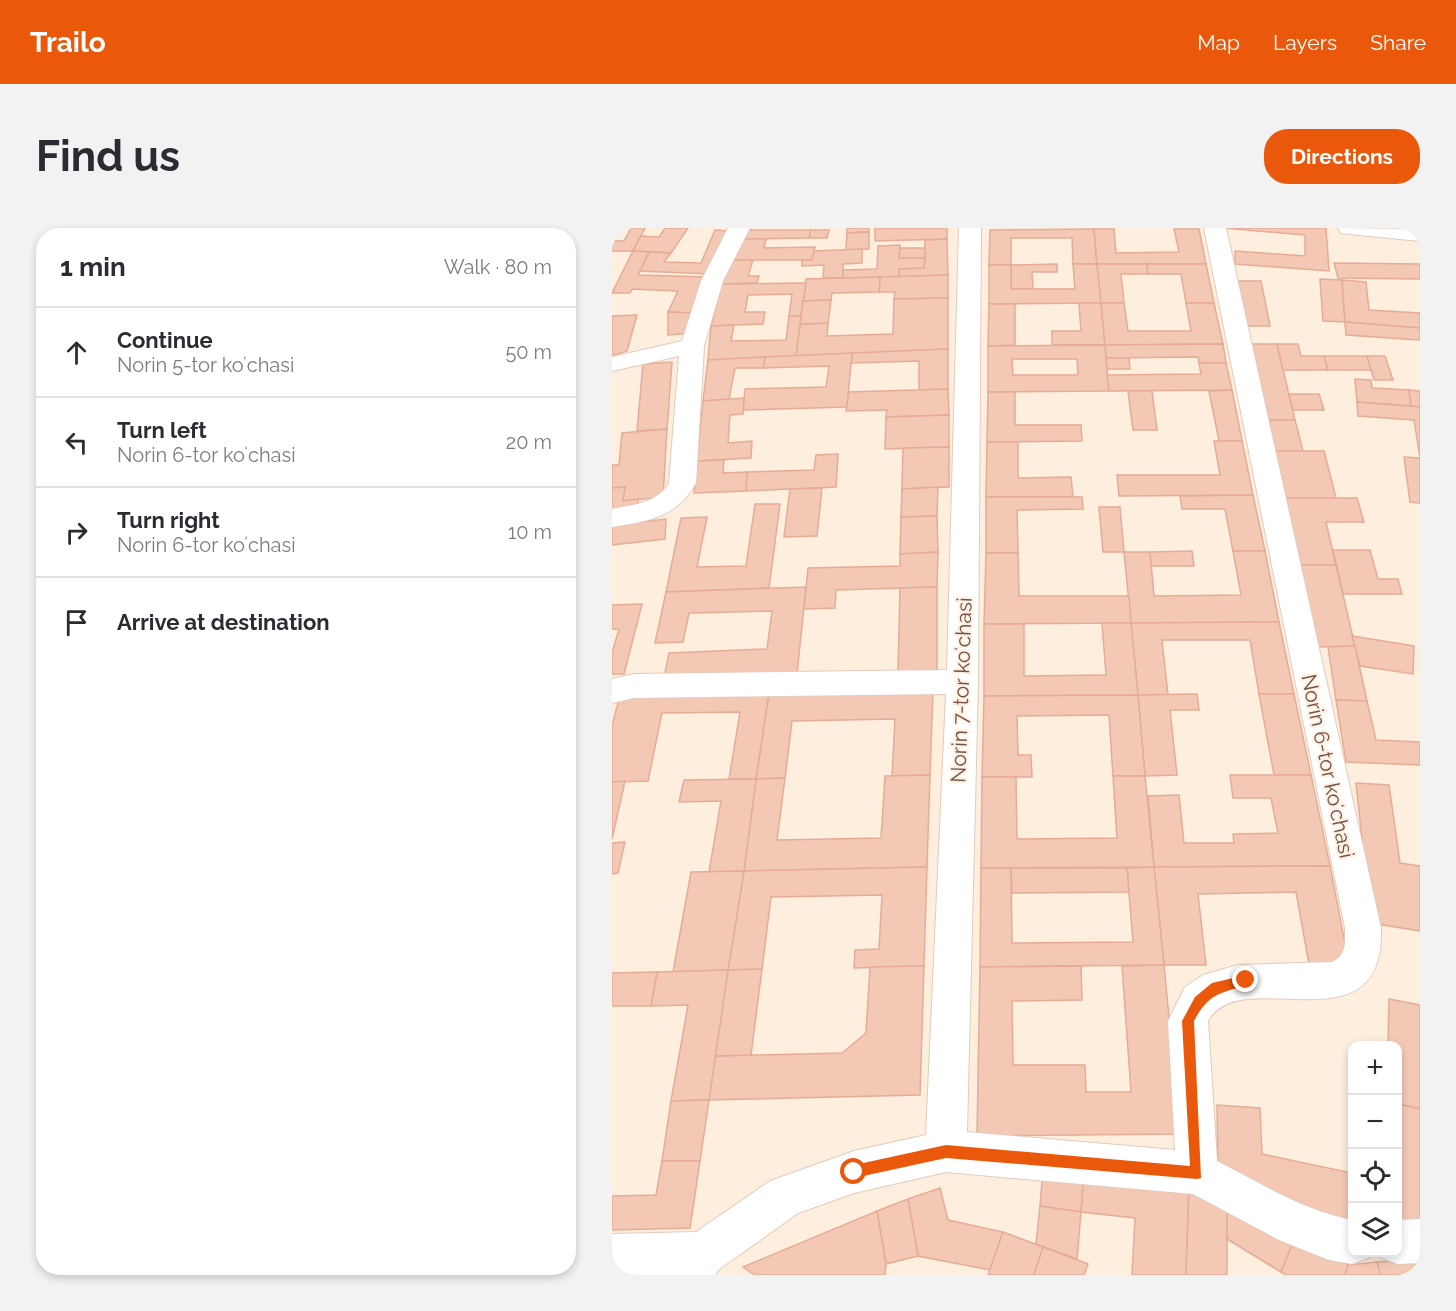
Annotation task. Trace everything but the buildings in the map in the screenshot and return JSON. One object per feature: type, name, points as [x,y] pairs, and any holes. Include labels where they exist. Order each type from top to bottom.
[{"type":"street","points":[[612,518],[648,513],[666,504],[680,489],[685,470],[692,346],[712,281],[740,228]]},
{"type":"street","name":"Norin 7-tor koʻchasi","points":[[946,1151],[962,682],[970,228]]},
{"type":"street","name":"Norin 6-tor koʻchasi","points":[[1197,1173],[1188,1021],[1199,1000],[1216,987],[1246,980],[1330,983],[1354,970],[1362,956],[1363,928],[1215,228]]},
{"type":"street","points":[[1349,228],[1420,235]]},
{"type":"street","points":[[612,364],[692,346]]},
{"type":"street","points":[[612,691],[634,686],[962,682]]},
{"type":"street","points":[[612,1256],[696,1265],[785,1196],[854,1172],[946,1151],[1197,1173],[1294,1225],[1329,1238],[1348,1241]]},
{"type":"street","points":[[1402,1242],[1420,1241]]},
{"type":"route","points":[[854,1172],[946,1151],[1197,1173],[1188,1058],[1188,1021],[1199,1000],[1216,987],[1246,980]]}]
